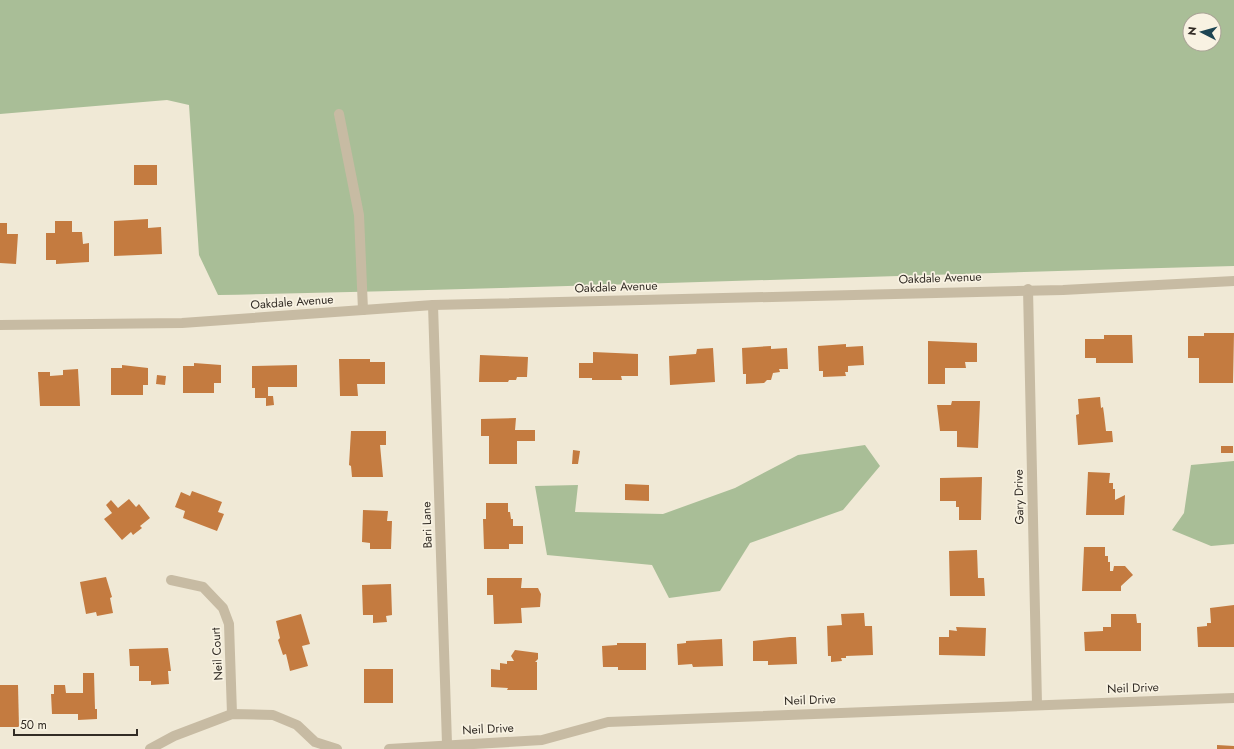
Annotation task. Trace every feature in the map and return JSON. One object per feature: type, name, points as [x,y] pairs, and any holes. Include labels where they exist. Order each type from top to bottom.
[{"type":"street","points":[[339,114],[359,215],[363,310]]},
{"type":"street","name":"Oakdale Avenue","points":[[0,325],[182,323],[433,305],[1028,289],[1062,290],[1234,280]]},
{"type":"street","name":"Gary Drive","points":[[1028,289],[1036,704]]},
{"type":"street","name":"Bari Lane","points":[[433,305],[447,744]]},
{"type":"street","name":"Neil Court","points":[[171,580],[202,587],[222,608],[229,624],[232,714]]},
{"type":"street","name":"Neil Drive","points":[[389,749],[447,744],[542,740],[608,722],[1036,704],[1234,698]]},
{"type":"street","points":[[150,749],[174,736],[232,714],[273,715],[297,725],[315,742],[337,749]]},
{"type":"green space","points":[[0,0],[1234,0],[1234,266],[472,289],[218,295],[199,255],[189,105],[167,100],[0,114]]},
{"type":"green space","points":[[865,445],[880,466],[843,510],[750,543],[720,591],[669,598],[652,565],[547,555],[535,486],[578,485],[575,512],[663,514],[735,488],[798,455]]},
{"type":"green space","points":[[1234,461],[1234,544],[1211,546],[1172,530],[1184,513],[1191,465]]},
{"type":"building","points":[[134,165],[157,165],[157,185],[134,185]]},
{"type":"building","points":[[148,219],[148,228],[161,227],[162,254],[114,256],[114,221]]},
{"type":"building","points":[[55,221],[72,221],[72,232],[82,232],[83,244],[89,243],[89,262],[56,264],[56,260],[46,260],[46,233],[55,233]]},
{"type":"building","points":[[0,223],[7,223],[7,234],[18,234],[16,264],[0,263]]},
{"type":"building","points":[[1204,333],[1234,333],[1233,383],[1199,383],[1199,358],[1188,358],[1188,336],[1204,336]]},
{"type":"building","points":[[1104,335],[1132,335],[1133,363],[1096,363],[1096,358],[1085,358],[1085,339],[1104,339]]},
{"type":"building","points":[[928,341],[977,343],[977,362],[965,362],[966,368],[945,368],[945,384],[928,384]]},
{"type":"building","points":[[846,344],[846,347],[863,346],[864,365],[848,366],[848,372],[845,372],[846,376],[823,377],[823,371],[819,371],[818,346]]},
{"type":"building","points":[[771,346],[771,349],[787,348],[788,369],[779,369],[780,372],[773,373],[771,380],[767,380],[764,383],[746,384],[746,374],[743,374],[742,348]]},
{"type":"building","points":[[713,348],[715,382],[670,385],[669,356],[696,354],[697,349]]},
{"type":"building","points":[[593,352],[638,354],[638,376],[621,376],[622,380],[592,380],[592,378],[579,378],[579,363],[593,363]]},
{"type":"building","points":[[480,355],[528,357],[527,377],[517,377],[516,380],[509,380],[508,382],[479,382]]},
{"type":"building","points":[[339,359],[370,359],[370,362],[385,362],[385,384],[357,384],[358,396],[340,396]]},
{"type":"building","points":[[194,363],[221,365],[221,383],[214,383],[214,393],[183,393],[183,366],[194,366]]},
{"type":"building","points":[[122,365],[148,368],[148,385],[143,385],[143,395],[111,395],[111,368],[122,368]]},
{"type":"building","points":[[297,365],[297,387],[268,387],[268,396],[273,396],[274,405],[266,406],[266,398],[255,398],[255,388],[252,388],[252,366]]},
{"type":"building","points":[[78,369],[80,406],[40,406],[38,372],[50,372],[50,376],[63,375],[63,370]]},
{"type":"building","points":[[157,375],[166,376],[165,385],[156,384]]},
{"type":"building","points":[[1100,397],[1101,408],[1103,407],[1106,431],[1112,431],[1113,442],[1078,445],[1076,415],[1079,414],[1078,399]]},
{"type":"building","points":[[952,401],[980,401],[978,448],[957,447],[957,431],[940,431],[937,405],[951,405]]},
{"type":"building","points":[[516,418],[515,430],[535,430],[535,441],[517,441],[517,464],[489,464],[489,436],[481,436],[481,419]]},
{"type":"building","points":[[351,431],[386,431],[386,445],[380,445],[383,477],[352,477],[351,466],[349,465]]},
{"type":"building","points":[[1221,446],[1233,446],[1233,453],[1221,453]]},
{"type":"building","points":[[573,450],[580,451],[578,464],[572,464]]},
{"type":"building","points":[[1088,472],[1110,473],[1109,483],[1113,483],[1113,489],[1115,489],[1115,500],[1125,495],[1124,515],[1086,515]]},
{"type":"building","points":[[982,477],[981,520],[959,520],[959,507],[956,507],[956,501],[940,501],[940,478]]},
{"type":"building","points":[[625,484],[649,485],[649,501],[625,500]]},
{"type":"building","points":[[192,491],[222,502],[218,512],[224,514],[217,531],[183,518],[185,511],[175,507],[181,492],[190,496]]},
{"type":"building","points":[[129,499],[136,507],[139,504],[150,518],[140,526],[142,528],[133,535],[131,532],[122,540],[104,519],[112,513],[106,505],[111,500],[118,508]]},
{"type":"building","points":[[486,503],[508,503],[508,512],[510,512],[511,519],[513,519],[513,526],[523,526],[523,544],[509,544],[509,549],[484,549],[483,519],[486,519]]},
{"type":"building","points":[[363,510],[388,511],[387,521],[392,521],[391,549],[370,549],[370,543],[362,542]]},
{"type":"building","points":[[1084,547],[1105,547],[1105,556],[1108,556],[1108,562],[1110,562],[1110,571],[1113,571],[1114,566],[1125,566],[1133,575],[1121,586],[1121,591],[1082,591]]},
{"type":"building","points":[[977,550],[978,578],[984,578],[985,596],[950,596],[949,551]]},
{"type":"building","points":[[106,577],[112,597],[110,598],[113,613],[97,616],[96,612],[86,614],[80,582]]},
{"type":"building","points":[[487,578],[522,578],[521,588],[538,588],[541,594],[540,607],[521,608],[522,623],[494,624],[493,595],[487,595]]},
{"type":"building","points":[[391,584],[392,615],[386,616],[387,622],[373,623],[373,615],[363,615],[362,585]]},
{"type":"building","points":[[1234,605],[1234,647],[1198,647],[1197,627],[1207,626],[1207,623],[1211,623],[1210,608]]},
{"type":"building","points":[[864,613],[865,626],[872,626],[873,655],[846,656],[846,658],[841,658],[842,661],[831,662],[831,656],[828,656],[827,626],[842,625],[841,614]]},
{"type":"building","points":[[301,614],[310,644],[302,646],[308,666],[290,671],[286,654],[283,655],[278,640],[280,638],[276,621]]},
{"type":"building","points":[[1111,614],[1136,614],[1137,623],[1141,623],[1141,651],[1085,651],[1084,632],[1103,631],[1103,627],[1111,627]]},
{"type":"building","points":[[956,627],[986,628],[985,656],[939,655],[939,637],[949,637],[949,630],[957,631]]},
{"type":"building","points":[[796,637],[797,664],[768,665],[768,661],[753,661],[753,641]]},
{"type":"building","points":[[722,639],[723,666],[693,667],[692,664],[678,665],[677,644],[686,643],[686,641]]},
{"type":"building","points":[[617,643],[646,643],[646,670],[618,670],[618,667],[603,667],[602,646],[617,645]]},
{"type":"building","points":[[168,648],[171,671],[168,671],[169,684],[151,685],[151,681],[139,681],[139,666],[130,666],[129,649]]},
{"type":"building","points":[[515,650],[538,653],[538,659],[535,662],[537,662],[537,690],[507,690],[508,688],[491,687],[491,669],[500,670],[500,663],[507,664],[507,661],[514,661],[511,656]]},
{"type":"building","points":[[364,669],[393,669],[393,703],[364,703]]},
{"type":"building","points":[[83,673],[94,673],[95,709],[97,709],[97,719],[78,720],[78,714],[52,714],[51,694],[54,694],[54,685],[65,685],[66,693],[83,693]]},
{"type":"building","points":[[0,685],[18,685],[19,727],[0,727]]},
{"type":"building","points":[[1217,745],[1234,746],[1234,749],[1217,749]]}]
